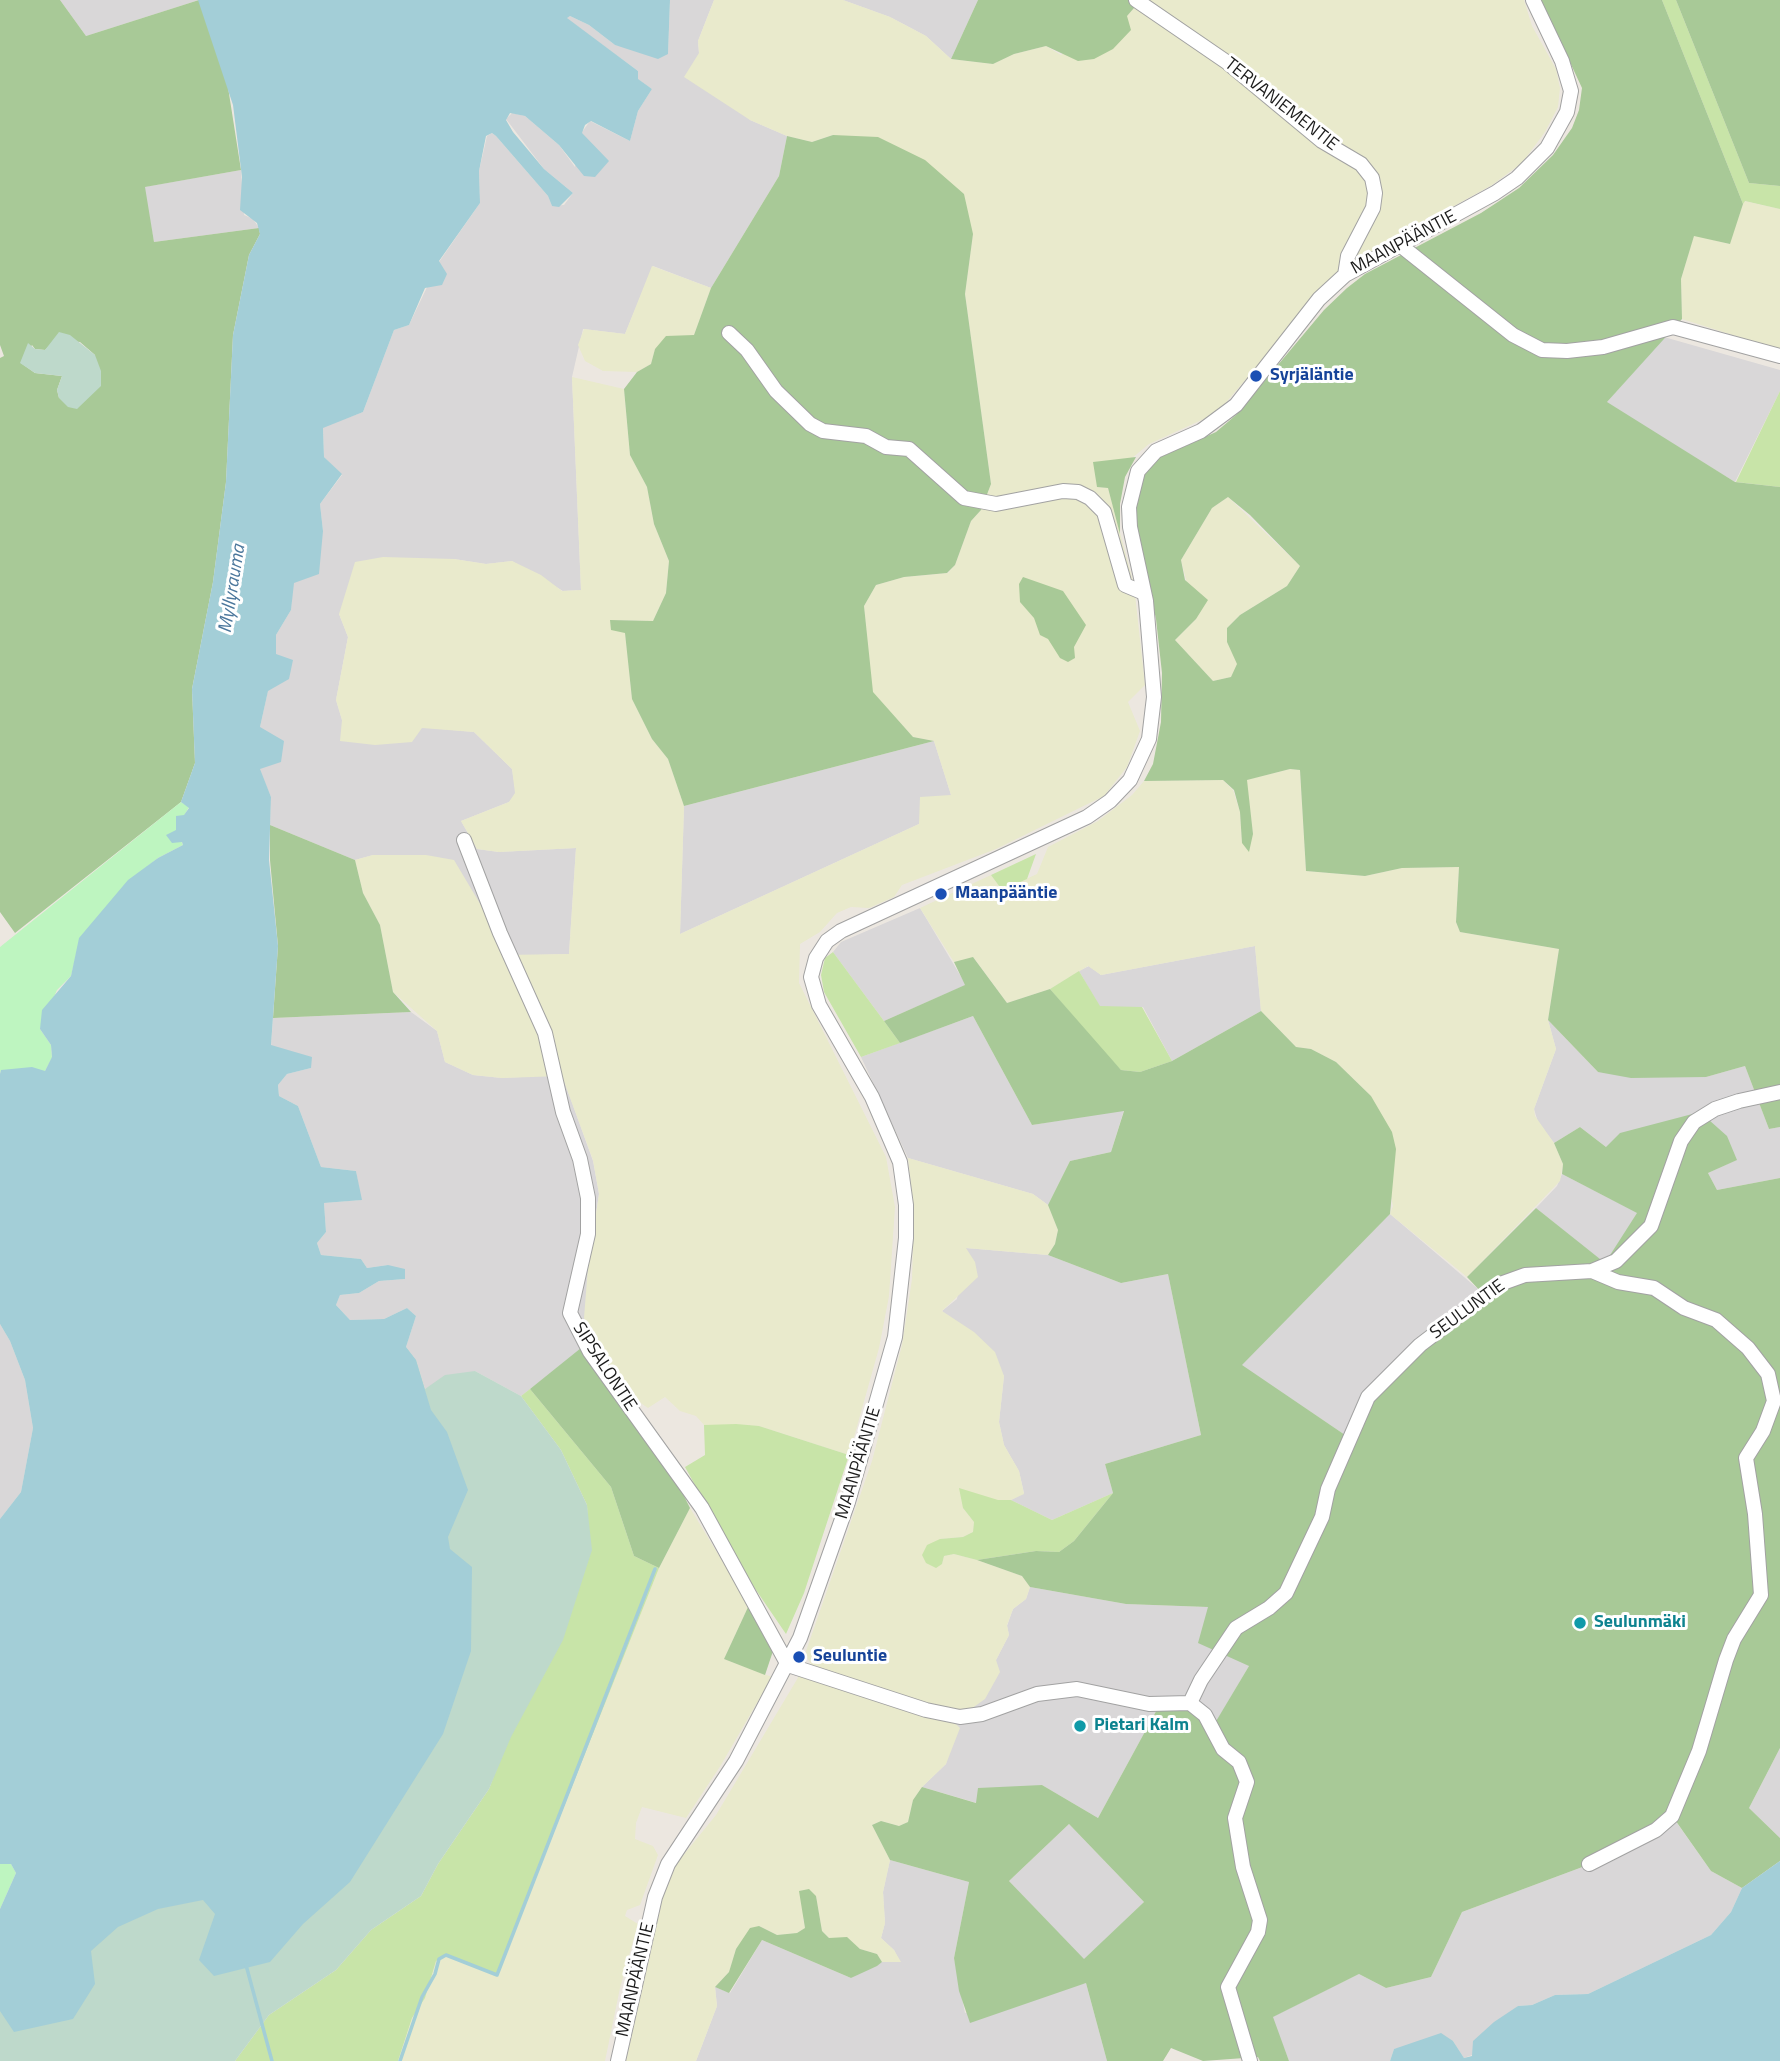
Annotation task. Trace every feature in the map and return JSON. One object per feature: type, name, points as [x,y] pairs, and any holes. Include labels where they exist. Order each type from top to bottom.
[{"type":"street","name":"TERVANIEMENTIE","points":[[1136,0],[1228,63],[1322,141],[1361,164],[1372,178],[1375,193],[1373,208],[1348,256],[1345,275]]},
{"type":"street","name":"MAANPÄÄNTIE","points":[[618,2061],[655,1897],[668,1864],[736,1761],[788,1665],[848,1502],[895,1337],[906,1238],[906,1205],[896,1151],[872,1097],[818,1005],[811,984],[813,964],[822,947],[841,931],[1076,822],[1120,793],[1145,752],[1152,720],[1154,675],[1144,593],[1129,527],[1130,498],[1138,471],[1156,451],[1201,431],[1224,415],[1264,372],[1319,299],[1345,275],[1496,193],[1517,178],[1547,148],[1570,101],[1568,77],[1532,0]]},
{"type":"street","points":[[1400,245],[1513,335],[1542,350],[1567,351],[1603,347],[1674,327],[1780,355]]},
{"type":"street","points":[[729,333],[747,350],[776,391],[810,424],[823,430],[866,436],[886,447],[909,449],[964,498],[996,504],[1063,491],[1078,492],[1090,498],[1104,512],[1122,580],[1128,588],[1144,593]]},
{"type":"street","name":"SIPSALONTIE","points":[[464,840],[500,933],[545,1033],[563,1112],[580,1159],[587,1198],[587,1234],[570,1313],[590,1352],[702,1508],[788,1665]]},
{"type":"street","points":[[1592,1271],[1616,1261],[1651,1226],[1681,1141],[1694,1122],[1715,1109],[1780,1092]]},
{"type":"street","name":"SEULUNTIE","points":[[1190,1703],[1208,1668],[1236,1628],[1269,1608],[1286,1593],[1322,1517],[1328,1489],[1368,1397],[1420,1345],[1500,1284],[1525,1275],[1592,1271],[1618,1282],[1654,1288],[1684,1308],[1716,1321],[1761,1362],[1773,1386],[1774,1401],[1763,1431],[1746,1458],[1751,1480],[1761,1595],[1734,1639],[1699,1751],[1678,1805],[1666,1824],[1589,1864]]},
{"type":"street","points":[[788,1665],[926,1710],[960,1717],[982,1714],[1037,1694],[1065,1690],[1092,1690],[1149,1703],[1190,1703],[1205,1715],[1223,1749],[1239,1762],[1247,1782],[1235,1818],[1243,1867],[1260,1920],[1258,1933],[1228,1987],[1250,2061]]},
{"type":"shaded area","points":[[60,0],[199,0],[86,36]]},
{"type":"shaded area","points":[[670,0],[714,0],[698,41],[699,53],[750,120],[787,136],[779,176],[711,288],[653,266],[625,334],[583,329],[572,377],[581,590],[563,591],[512,561],[486,564],[454,559],[339,614],[348,637],[336,700],[342,720],[474,732],[512,769],[516,793],[509,802],[461,821],[477,849],[499,852],[576,848],[569,954],[503,956],[373,855],[355,860],[270,825],[271,797],[259,769],[260,727],[276,654],[276,635],[291,610],[293,583],[323,531],[320,504],[342,475],[324,457],[323,427],[363,412],[394,330],[409,325],[439,262],[480,203],[479,171],[487,136],[492,133],[496,136],[548,196],[552,206],[564,205],[573,193],[544,169],[506,119],[512,113],[525,116],[559,145],[575,167],[582,132],[590,121],[630,141],[638,111],[652,89],[637,79],[638,71],[566,18],[570,16],[589,25],[615,45],[668,54]]},
{"type":"shaded area","points":[[843,0],[978,0],[951,59],[926,36],[890,17]]},
{"type":"shaded area","points":[[241,170],[244,215],[253,219],[259,228],[154,242],[144,187]]},
{"type":"shaded area","points":[[1664,337],[1780,370],[1780,391],[1735,482],[1606,403]]},
{"type":"shaded area","points":[[934,741],[951,795],[919,824],[680,934],[684,806]]},
{"type":"shaded area","points":[[920,908],[966,985],[884,1021],[833,952],[841,942]]},
{"type":"shaded area","points":[[1255,946],[1261,1011],[1172,1061],[1143,1007],[1100,1007],[1079,971],[1089,966],[1101,975]]},
{"type":"shaded area","points":[[411,1012],[437,1031],[445,1062],[473,1075],[502,1078],[562,1075],[593,1161],[599,1194],[588,1267],[592,1341],[521,1396],[475,1371],[425,1389],[416,1360],[406,1347],[416,1316],[407,1308],[384,1319],[350,1320],[336,1305],[340,1295],[359,1293],[379,1281],[405,1279],[388,1265],[367,1268],[361,1259],[321,1255],[317,1243],[326,1232],[324,1203],[361,1200],[356,1171],[321,1167],[298,1106],[279,1096],[278,1085],[287,1074],[311,1068],[271,1046],[273,1018]]},
{"type":"shaded area","points":[[973,1016],[1032,1125],[1124,1110],[1111,1152],[1070,1161],[1048,1205],[1033,1194],[908,1158],[861,1057]]},
{"type":"shaded area","points":[[1548,1020],[1598,1072],[1706,1077],[1745,1066],[1769,1129],[1780,1127],[1780,1178],[1717,1190],[1708,1173],[1736,1160],[1606,1147],[1580,1127],[1554,1143],[1538,1122],[1534,1109],[1556,1049]]},
{"type":"shaded area","points":[[1562,1174],[1638,1213],[1605,1264],[1536,1208],[1557,1186]]},
{"type":"shaded area","points":[[1390,1214],[1484,1294],[1348,1437],[1241,1365]]},
{"type":"shaded area","points":[[966,1248],[1048,1255],[1121,1283],[1168,1274],[1201,1435],[1105,1464],[1113,1493],[1052,1520],[1011,1500],[1024,1493],[1019,1471],[1004,1445],[999,1422],[1004,1376],[942,1311],[957,1299]]},
{"type":"shaded area","points":[[0,1324],[10,1341],[25,1380],[33,1428],[21,1492],[0,1519]]},
{"type":"shaded area","points":[[1030,1587],[1126,1604],[1208,1607],[1249,1666],[1212,1729],[1160,1704],[1098,1818],[1042,1785],[977,1803],[922,1787],[946,1764],[956,1710],[996,1660],[1009,1635],[1007,1626],[1013,1609],[1026,1599]]},
{"type":"shaded area","points":[[1780,1748],[1780,1838],[1749,1808]]},
{"type":"shaded area","points":[[1672,1816],[1711,1871],[1742,1888],[1731,1912],[1711,1935],[1588,1994],[1555,1995],[1532,2005],[1518,2006],[1472,2055],[1464,2058],[1453,2041],[1394,2049],[1390,2061],[1289,2061],[1272,2017],[1359,1974],[1386,1988],[1431,1977],[1462,1912],[1593,1863]]},
{"type":"shaded area","points":[[1069,1824],[1144,1902],[1084,1960],[1009,1881]]},
{"type":"shaded area","points":[[890,1860],[969,1882],[954,1958],[965,2013],[1086,1983],[1107,2061],[696,2061],[717,2006],[715,1987],[730,1993],[762,1940],[851,1978],[882,1962],[900,1962],[894,1950],[881,1938],[885,1923],[883,1892]]},
{"type":"green space","points":[[0,0],[60,0],[86,36],[199,0],[227,81],[241,170],[145,187],[154,242],[259,228],[260,234],[249,255],[233,335],[226,482],[213,582],[192,689],[195,763],[181,802],[15,933],[0,912],[0,358],[4,356],[0,345]],"holes":[[[55,340],[80,342],[95,355],[59,398],[57,390],[62,376],[35,373],[21,363],[32,345],[35,349],[45,350]]]},
{"type":"green space","points":[[714,0],[843,0],[890,17],[926,36],[951,59],[993,64],[1014,54],[1046,46],[1061,55],[1127,16],[1141,0],[1524,0],[1532,26],[1556,69],[1560,88],[1558,107],[1545,132],[1522,163],[1492,185],[1356,260],[1336,274],[1223,406],[1206,418],[1149,444],[1097,487],[1108,488],[1134,585],[1145,685],[1128,702],[1140,731],[1127,767],[1104,796],[996,849],[902,885],[894,897],[869,908],[851,907],[837,913],[820,932],[800,944],[799,983],[886,1157],[895,1207],[889,1296],[879,1348],[849,1455],[759,1426],[704,1425],[696,1416],[680,1411],[665,1397],[648,1408],[632,1397],[592,1341],[584,1318],[588,1267],[599,1194],[593,1160],[562,1076],[502,1078],[473,1075],[445,1062],[437,1031],[393,992],[380,925],[363,893],[355,860],[373,855],[426,855],[454,860],[482,907],[503,955],[569,954],[576,848],[499,852],[477,849],[461,821],[509,802],[515,793],[512,769],[474,732],[422,728],[412,742],[375,745],[340,741],[342,720],[336,700],[348,637],[339,614],[355,562],[383,557],[454,559],[486,564],[512,561],[541,575],[562,591],[581,590],[572,377],[624,389],[630,455],[647,487],[654,524],[669,561],[666,593],[653,621],[611,620],[625,632],[632,699],[652,739],[668,759],[684,806],[680,934],[919,824],[920,797],[951,795],[934,741],[913,737],[872,692],[864,606],[876,585],[904,577],[948,573],[955,565],[971,521],[981,510],[991,484],[965,294],[973,234],[833,135],[812,142],[787,136],[750,120],[684,77],[699,53],[698,41]]},
{"type":"green space","points":[[978,0],[1141,0],[1127,16],[1131,30],[1113,49],[1094,59],[1078,61],[1046,46],[1014,54],[993,64],[951,59]]},
{"type":"green space","points":[[1541,0],[1662,0],[1743,204],[1730,244],[1694,236],[1681,279],[1682,319],[1607,402],[1735,482],[1780,487],[1780,1127],[1769,1129],[1745,1066],[1706,1077],[1631,1078],[1598,1072],[1548,1020],[1559,949],[1460,932],[1456,922],[1459,867],[1402,868],[1365,876],[1306,871],[1300,770],[1290,769],[1247,780],[1253,834],[1249,852],[1242,843],[1240,812],[1234,790],[1223,780],[1144,781],[1153,764],[1161,722],[1162,673],[1156,619],[1133,511],[1144,473],[1156,459],[1216,432],[1236,415],[1324,310],[1365,274],[1481,213],[1519,188],[1553,155],[1572,128],[1579,110],[1582,88]],"holes":[[[1228,497],[1250,515],[1300,566],[1287,586],[1240,615],[1227,628],[1227,642],[1237,664],[1231,677],[1213,681],[1175,640],[1196,619],[1208,600],[1185,580],[1181,560],[1212,508]]]},
{"type":"green space","points":[[1662,0],[1676,0],[1749,183],[1780,186],[1780,209],[1745,201],[1743,204]]},
{"type":"green space","points":[[1676,0],[1780,0],[1780,186],[1749,183]]},
{"type":"green space","points":[[833,135],[878,137],[925,160],[964,194],[973,234],[965,294],[991,484],[981,510],[971,521],[955,565],[947,573],[904,577],[876,585],[864,606],[873,692],[913,737],[934,741],[684,806],[668,759],[652,739],[632,699],[625,633],[611,630],[610,620],[653,621],[666,593],[669,561],[654,524],[647,487],[630,455],[624,389],[637,372],[651,364],[655,349],[666,336],[694,335],[711,288],[779,176],[787,136],[812,142]]},
{"type":"green space","points":[[1744,201],[1780,209],[1780,350],[1682,319],[1681,279],[1694,235],[1729,244]]},
{"type":"green space","points":[[652,266],[711,288],[694,335],[655,349],[651,364],[637,372],[603,371],[585,361],[578,345],[584,329],[625,334]]},
{"type":"green space","points":[[59,332],[70,335],[95,355],[101,371],[101,386],[77,409],[68,407],[59,398],[57,390],[62,376],[35,373],[20,363],[28,343],[35,349],[45,350]]},
{"type":"green space","points":[[1780,391],[1780,487],[1736,482]]},
{"type":"green space","points":[[1136,457],[1125,477],[1120,504],[1120,534],[1108,488],[1097,487],[1093,462]]},
{"type":"green space","points":[[1228,497],[1300,566],[1287,586],[1240,615],[1227,628],[1227,642],[1238,664],[1231,677],[1213,681],[1175,640],[1196,619],[1181,560],[1212,508]]},
{"type":"green space","points":[[1023,577],[1063,591],[1086,625],[1074,647],[1075,658],[1068,662],[1060,658],[1048,639],[1040,635],[1034,618],[1020,602],[1019,584]]},
{"type":"green space","points":[[1290,769],[1300,770],[1306,871],[1365,876],[1402,868],[1459,867],[1456,922],[1460,932],[1559,949],[1548,1020],[1556,1049],[1534,1109],[1535,1116],[1554,1143],[1563,1164],[1560,1181],[1467,1277],[1390,1214],[1393,1206],[1371,1096],[1336,1062],[1311,1049],[1296,1047],[1261,1011],[1255,946],[1101,975],[1088,966],[1050,989],[1007,1003],[974,958],[954,962],[920,908],[991,875],[1002,890],[1037,874],[1048,847],[1098,821],[1132,795],[1144,781],[1223,780],[1233,790],[1240,812],[1242,843],[1253,834],[1246,780]]},
{"type":"green space","points":[[181,802],[189,807],[176,830],[183,845],[144,869],[80,938],[71,976],[57,990],[40,1029],[51,1045],[52,1058],[45,1071],[1,1070],[0,1074],[0,947]]},
{"type":"green space","points":[[270,825],[355,860],[363,893],[380,925],[393,992],[411,1012],[273,1018],[278,946],[270,860]]},
{"type":"green space","points":[[1036,854],[1027,879],[1002,890],[991,875]]},
{"type":"green space","points":[[833,952],[900,1043],[861,1057],[824,992],[821,975],[825,958]]},
{"type":"green space","points":[[973,957],[1007,1003],[1050,989],[1121,1070],[1140,1072],[1172,1061],[1261,1011],[1296,1047],[1311,1049],[1336,1062],[1371,1096],[1392,1132],[1396,1149],[1390,1214],[1242,1365],[1348,1437],[1358,1414],[1483,1294],[1467,1277],[1536,1208],[1605,1263],[1637,1213],[1562,1174],[1563,1164],[1554,1143],[1580,1127],[1606,1147],[1620,1133],[1700,1112],[1727,1136],[1737,1160],[1708,1173],[1717,1190],[1780,1178],[1780,1748],[1749,1808],[1780,1838],[1780,1861],[1742,1888],[1711,1871],[1673,1817],[1593,1863],[1462,1912],[1431,1977],[1386,1988],[1359,1974],[1273,2017],[1289,2061],[1260,2061],[1258,2057],[1203,2061],[1171,2048],[1163,2061],[1107,2061],[1086,1983],[970,2023],[959,1991],[954,1958],[969,1882],[890,1860],[872,1825],[881,1821],[899,1826],[908,1822],[913,1800],[922,1787],[976,1803],[978,1788],[1042,1785],[1098,1818],[1160,1704],[1182,1702],[1212,1728],[1249,1666],[1198,1643],[1208,1607],[1126,1604],[1030,1587],[1022,1576],[977,1560],[1036,1551],[1059,1552],[1074,1541],[1113,1493],[1105,1464],[1201,1435],[1168,1274],[1121,1283],[1048,1255],[1055,1244],[1058,1230],[1048,1205],[1070,1161],[1111,1152],[1124,1111],[1032,1125],[973,1016],[900,1043],[884,1021],[965,985],[954,962]],"holes":[[[1069,1824],[1144,1902],[1084,1959],[1009,1881]]]},
{"type":"green space","points":[[1079,971],[1100,1006],[1142,1007],[1172,1061],[1140,1072],[1121,1070],[1109,1059],[1050,989]]},
{"type":"green space","points":[[908,1158],[1033,1194],[1048,1205],[1058,1230],[1055,1244],[1048,1255],[966,1248],[975,1262],[978,1277],[942,1311],[974,1332],[995,1352],[1004,1376],[999,1422],[1004,1445],[1019,1471],[1024,1494],[1011,1500],[963,1508],[974,1522],[973,1532],[963,1537],[940,1539],[942,1564],[944,1556],[954,1554],[977,1560],[1022,1576],[1030,1587],[1026,1599],[1013,1609],[1007,1625],[1009,1635],[996,1660],[1000,1672],[985,1699],[971,1709],[956,1710],[954,1722],[960,1728],[946,1764],[922,1787],[913,1800],[908,1822],[899,1826],[881,1821],[872,1825],[890,1860],[883,1892],[885,1923],[881,1938],[894,1950],[901,1962],[882,1962],[877,1954],[860,1949],[847,1938],[829,1938],[822,1931],[816,1896],[803,1919],[805,1928],[797,1933],[777,1935],[759,1926],[736,1949],[729,1972],[715,1987],[717,2006],[696,2061],[626,2061],[663,1897],[677,1863],[716,1815],[799,1676],[806,1676],[811,1664],[805,1654],[872,1461],[902,1345],[912,1279],[914,1212]]},
{"type":"green space","points":[[394,1332],[416,1360],[425,1389],[445,1375],[475,1371],[521,1396],[561,1450],[587,1505],[592,1550],[563,1640],[511,1737],[489,1789],[438,1864],[421,1896],[371,1930],[336,1970],[269,2015],[235,2061],[0,2061],[0,1979]]},
{"type":"green space","points":[[581,1348],[674,1476],[690,1508],[659,1568],[634,1556],[611,1487],[530,1389]]},
{"type":"green space","points":[[530,1389],[611,1487],[634,1556],[659,1568],[497,1975],[446,1955],[436,1961],[425,1998],[412,2018],[398,2061],[235,2061],[269,2015],[336,1970],[371,1930],[421,1896],[438,1864],[489,1789],[588,1527],[587,1505],[561,1450],[521,1396]]},
{"type":"green space","points":[[704,1425],[759,1426],[849,1455],[804,1593],[786,1634],[741,1568],[685,1467],[705,1455]]},
{"type":"green space","points":[[959,1488],[998,1500],[1011,1500],[1052,1520],[1113,1493],[1074,1541],[1059,1552],[1036,1551],[977,1560],[954,1554],[944,1556],[942,1564],[936,1568],[926,1563],[922,1555],[927,1545],[940,1539],[963,1537],[973,1532],[974,1522],[963,1508]]},
{"type":"green space","points":[[690,1508],[749,1605],[724,1659],[772,1677],[721,1765],[686,1818],[642,1807],[636,1823],[635,1839],[653,1846],[658,1855],[640,1905],[627,1910],[625,1916],[638,1924],[620,1988],[605,2061],[398,2061],[412,2018],[425,1998],[436,1961],[446,1955],[498,1974],[659,1568]]},
{"type":"green space","points":[[749,1605],[774,1648],[765,1675],[724,1659]]},
{"type":"green space","points":[[0,1864],[11,1864],[16,1873],[0,1909]]},
{"type":"green space","points":[[809,1889],[816,1896],[822,1931],[829,1938],[847,1937],[860,1949],[877,1954],[882,1962],[851,1978],[762,1940],[729,1993],[715,1987],[729,1972],[736,1949],[750,1928],[759,1926],[777,1935],[797,1933],[805,1928],[799,1891]]},
{"type":"water","name":"Myllyrauma","points":[[198,0],[670,0],[668,54],[658,59],[615,45],[589,25],[570,16],[567,18],[638,71],[638,79],[652,89],[638,111],[630,141],[591,121],[585,125],[582,133],[609,161],[595,177],[584,176],[559,145],[525,116],[510,113],[506,120],[513,132],[544,169],[573,193],[559,207],[552,206],[548,196],[496,136],[492,133],[486,136],[479,171],[480,203],[439,261],[447,274],[442,285],[425,288],[409,325],[394,330],[363,412],[323,428],[324,457],[342,474],[320,504],[323,531],[319,574],[294,583],[291,610],[276,635],[276,654],[293,660],[289,679],[268,691],[260,727],[284,741],[281,762],[260,769],[271,797],[269,860],[278,946],[271,1045],[312,1057],[311,1068],[287,1074],[278,1085],[279,1096],[298,1106],[321,1167],[356,1171],[362,1200],[324,1203],[326,1232],[317,1243],[321,1255],[361,1259],[367,1268],[388,1265],[405,1269],[405,1279],[379,1281],[359,1293],[340,1295],[336,1305],[350,1320],[384,1319],[407,1308],[416,1316],[406,1347],[416,1360],[431,1410],[447,1432],[468,1490],[448,1537],[450,1549],[472,1567],[471,1651],[443,1734],[350,1882],[303,1924],[270,1962],[214,1976],[199,1960],[215,1914],[203,1900],[158,1909],[118,1927],[91,1951],[95,1984],[73,2019],[14,2032],[0,2011],[0,1909],[16,1873],[11,1864],[0,1864],[0,1519],[21,1492],[33,1428],[25,1380],[10,1341],[0,1324],[0,1074],[1,1070],[32,1067],[45,1071],[52,1057],[51,1045],[40,1029],[42,1010],[71,976],[79,938],[128,880],[158,858],[183,845],[182,842],[172,843],[166,835],[176,830],[176,816],[184,815],[189,808],[181,802],[195,763],[192,689],[213,582],[226,482],[233,335],[249,255],[260,234],[257,223],[240,210],[242,177],[233,105]]},
{"type":"water","points":[[1780,1861],[1780,2061],[1390,2061],[1394,2049],[1441,2033],[1453,2041],[1464,2058],[1472,2056],[1473,2041],[1494,2022],[1518,2006],[1532,2005],[1555,1995],[1588,1994],[1711,1935],[1731,1912],[1742,1888]]},
{"type":"waterway","points":[[400,2061],[422,1997],[435,1974],[439,1959],[446,1955],[497,1975],[655,1569]]},
{"type":"waterway","points":[[246,1965],[272,2061]]},
{"type":"place","name":"Syrjäläntie","points":[[1256,376]]},
{"type":"place","name":"Maanpääntie","points":[[941,894]]},
{"type":"place","name":"Seulunmäki","points":[[1580,1623]]},
{"type":"place","name":"Seuluntie","points":[[799,1657]]},
{"type":"place","name":"Pietari Kalm","points":[[1080,1726]]}]
